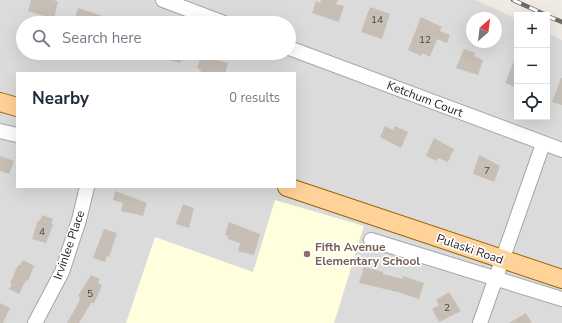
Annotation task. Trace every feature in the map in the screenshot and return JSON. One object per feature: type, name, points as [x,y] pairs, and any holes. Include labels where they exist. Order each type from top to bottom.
[{"type":"main road","points":[[0,102],[16,107]]},
{"type":"main road","name":"Pulaski Road","points":[[290,188],[501,260],[562,279]]},
{"type":"street","points":[[163,0],[205,16]]},
{"type":"street","name":"Ketchum Court","points":[[296,51],[562,150]]},
{"type":"street","points":[[0,130],[16,135]]},
{"type":"street","points":[[480,323],[543,144]]},
{"type":"street","name":"Irvinlee Place","points":[[35,323],[62,272],[79,220],[87,188]]},
{"type":"street","points":[[371,240],[494,280],[562,299]]},
{"type":"shaded area","points":[[0,0],[476,0],[502,12],[466,12],[466,48],[502,48],[502,12],[514,18],[514,120],[550,120],[550,34],[562,40],[562,323],[0,323]]},
{"type":"shaded area","name":"Fifth Avenue Elementary School","points":[[275,200],[364,226],[334,323],[126,323],[155,237],[253,272]]},
{"type":"building","points":[[31,0],[54,0],[58,2],[55,16],[44,16],[28,11]]},
{"type":"building","points":[[321,0],[338,0],[336,4],[344,6],[339,22],[312,13],[316,1],[320,3]]},
{"type":"building","points":[[370,7],[390,14],[382,39],[361,32]]},
{"type":"building","points":[[78,8],[103,16],[75,16]]},
{"type":"building","points":[[421,17],[442,27],[440,31],[450,35],[447,43],[437,39],[430,57],[422,53],[421,56],[408,50]]},
{"type":"building","points":[[464,49],[475,53],[474,56],[483,60],[478,75],[456,68]]},
{"type":"building","points":[[170,60],[181,60],[180,63]]},
{"type":"building","points":[[200,60],[216,60],[228,63],[225,72],[200,72],[201,70],[197,68]]},
{"type":"building","points":[[514,61],[514,87],[505,83]]},
{"type":"building","points":[[562,78],[562,105],[552,102]]},
{"type":"building","points":[[385,126],[393,130],[395,126],[408,132],[401,148],[380,137]]},
{"type":"building","points":[[434,138],[454,149],[448,162],[438,158],[437,161],[426,156]]},
{"type":"building","points":[[479,155],[500,166],[494,182],[473,174]]},
{"type":"building","points":[[0,156],[14,161],[9,174],[0,171]]},
{"type":"building","points":[[115,191],[147,203],[143,216],[121,211],[123,203],[113,200]]},
{"type":"building","points":[[183,204],[194,208],[189,228],[176,224]]},
{"type":"building","points":[[42,215],[53,219],[51,224],[53,225],[46,243],[32,239],[38,220],[40,221]]},
{"type":"building","points":[[229,222],[260,234],[254,255],[238,251],[240,243],[228,239],[228,236],[225,235]]},
{"type":"building","points":[[104,229],[117,233],[109,257],[107,256],[105,262],[93,258]]},
{"type":"building","points":[[23,260],[34,266],[28,281],[26,280],[19,294],[9,289],[18,265],[20,265]]},
{"type":"building","points":[[364,267],[383,272],[383,274],[403,279],[403,276],[424,283],[419,299],[398,292],[359,283]]},
{"type":"building","points":[[91,275],[100,279],[98,283],[102,285],[94,303],[91,303],[79,323],[67,323],[79,302],[80,297],[78,296]]},
{"type":"building","points":[[449,292],[461,311],[439,322],[432,309],[439,305],[436,300]]},
{"type":"building","points":[[0,303],[10,308],[3,323],[0,323]]},
{"type":"building","points":[[526,313],[532,323],[509,323]]},
{"type":"railway","points":[[513,0],[539,12]]},
{"type":"railway","points":[[550,17],[562,22]]},
{"type":"place","name":"Fifth Avenue Elementary School","points":[[307,254]]}]
